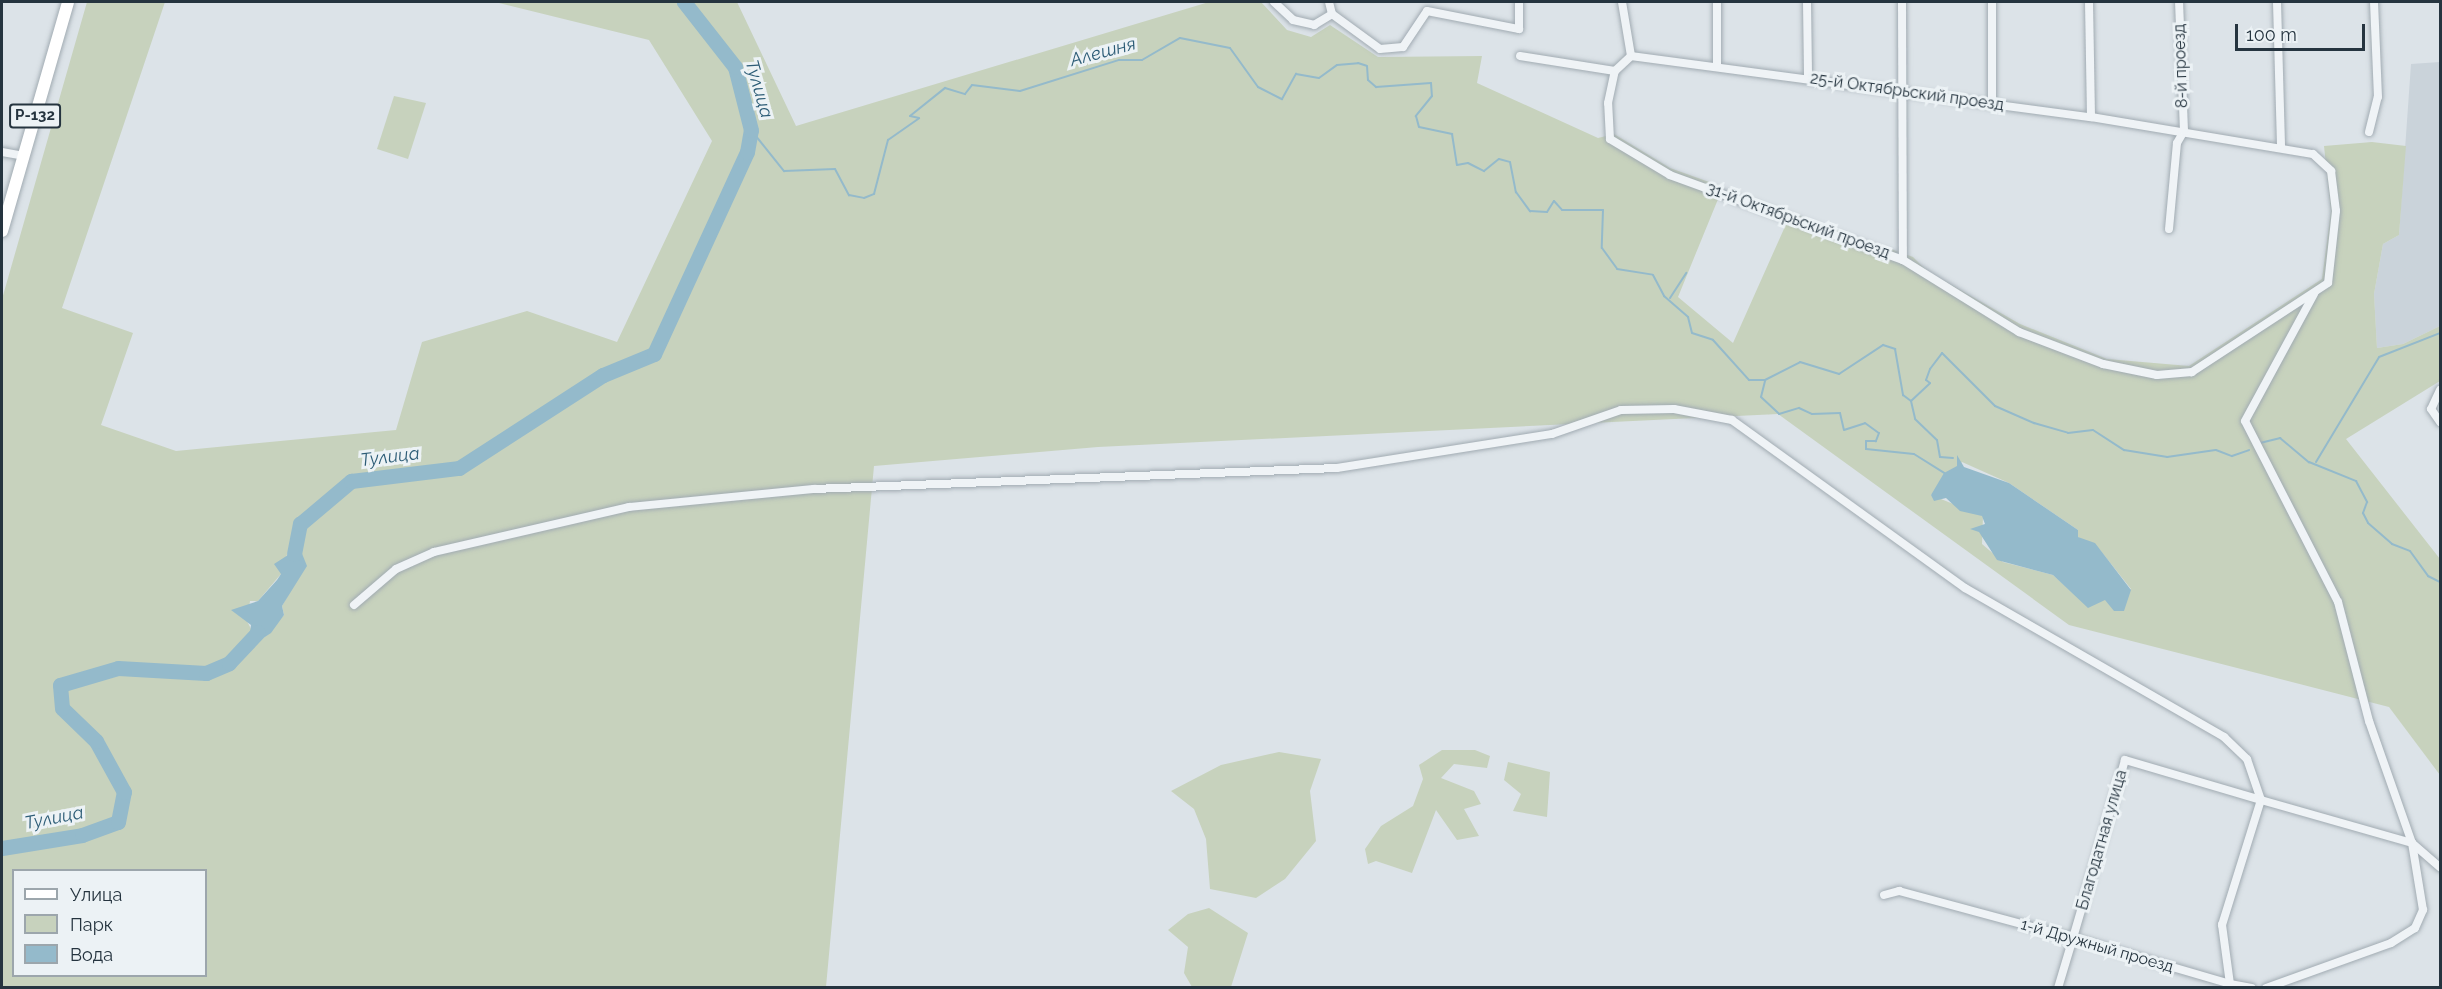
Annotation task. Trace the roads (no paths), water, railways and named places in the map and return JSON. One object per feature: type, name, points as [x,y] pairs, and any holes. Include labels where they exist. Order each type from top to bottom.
[{"type":"main road","name":"Р-132","points":[[2,231],[68,2]]},
{"type":"street","points":[[1275,2],[1293,20],[1314,25],[1332,14]]},
{"type":"street","points":[[1329,2],[1332,14],[1380,49],[1403,47],[1427,11],[1427,2]]},
{"type":"street","points":[[1427,11],[1519,29],[1519,2]]},
{"type":"street","points":[[1521,56],[1615,70],[1631,56],[1622,2]]},
{"type":"street","points":[[1717,2],[1717,64]]},
{"type":"street","points":[[1808,2],[1808,78]]},
{"type":"street","points":[[1902,2],[1905,93],[1903,260]]},
{"type":"street","points":[[1992,2],[1992,105]]},
{"type":"street","points":[[2089,2],[2091,117]]},
{"type":"street","name":"8-й проезд","points":[[2179,2],[2184,131]]},
{"type":"street","points":[[2277,2],[2281,148]]},
{"type":"street","points":[[2369,132],[2378,97],[2373,2]]},
{"type":"street","name":"25-й Октябрьский проезд","points":[[1631,56],[1717,64],[1905,93],[2091,117],[2313,154]]},
{"type":"street","name":"31-й Октябрьский проезд","points":[[1615,70],[1608,103],[1610,139],[1670,175],[1903,260],[2019,332],[2103,364],[2157,375],[2192,372],[2328,283],[2336,211],[2331,171],[2313,154]]},
{"type":"street","points":[[2169,230],[2177,143],[2184,131]]},
{"type":"street","points":[[2,152],[24,156]]},
{"type":"street","points":[[2266,987],[2391,943],[2415,928],[2423,910],[2412,843],[2369,721],[2338,602],[2245,421],[2314,294]]},
{"type":"street","points":[[2440,390],[2431,409],[2440,422]]},
{"type":"street","points":[[354,605],[396,568],[434,552],[629,507],[814,489],[1338,468],[1552,434],[1621,410],[1674,409],[1732,420],[1965,588],[2223,737],[2247,759],[2261,800],[2222,925],[2230,984]]},
{"type":"street","name":"Благодатная улица","points":[[2058,987],[2124,760],[2261,800]]},
{"type":"street","points":[[2261,800],[2412,843],[2440,867]]},
{"type":"street","name":"1-й Дружный проезд","points":[[1884,895],[1899,891],[2073,938],[2230,984],[2252,987]]},
{"type":"water","points":[[1957,455],[1964,467],[2009,483],[2078,530],[2078,537],[2095,543],[2131,590],[2124,611],[2114,611],[2105,600],[2088,608],[2053,575],[1997,560],[1979,532],[1970,529],[1985,524],[1982,516],[1960,511],[1946,498],[1934,501],[1931,495],[1944,473],[1957,466]]},
{"type":"water","points":[[295,536],[307,566],[282,606],[284,615],[271,633],[248,648],[251,625],[231,610],[258,601],[277,580],[281,574],[274,564],[288,555]]},
{"type":"waterway","name":"Тулица","points":[[294,554],[300,524],[351,481],[459,468],[603,375],[654,354],[747,152],[751,130],[735,67],[684,2]]},
{"type":"waterway","name":"Алешня","points":[[751,130],[784,171],[835,169],[849,195],[864,198],[874,194],[888,140],[919,118],[910,116],[945,88],[965,94],[972,85],[1020,91],[1119,60],[1142,60],[1180,38],[1230,48],[1258,87],[1282,99],[1296,74],[1319,78],[1337,65],[1358,63],[1367,66],[1368,80],[1376,87],[1431,83],[1432,96],[1416,116],[1419,127],[1452,134],[1457,165],[1468,163],[1484,171],[1499,159],[1510,162],[1516,192],[1530,211],[1547,212],[1554,201],[1562,210],[1603,210],[1602,248],[1617,269],[1653,275],[1664,296],[1688,317],[1692,333],[1713,340],[1749,380],[1765,380],[1800,362],[1839,374],[1883,345],[1895,349],[1903,395],[1911,401],[1930,383],[1926,380],[1930,369],[1942,353],[1995,406],[2034,423],[2068,433],[2093,430],[2124,450],[2167,457],[2216,450],[2232,456],[2249,450]]},
{"type":"waterway","points":[[1670,298],[1686,273]]},
{"type":"waterway","points":[[2316,462],[2379,357],[2440,333]]},
{"type":"waterway","points":[[1765,381],[1761,397],[1779,414],[1799,408],[1812,414],[1840,413],[1844,430],[1865,423],[1879,433],[1876,441],[1866,441],[1866,449],[1914,454],[1944,473]]},
{"type":"waterway","points":[[1911,401],[1915,419],[1937,440],[1940,457],[1953,458]]},
{"type":"waterway","name":"Алешня","points":[[2260,443],[2280,438],[2309,462],[2356,481],[2367,502],[2363,513],[2368,523],[2392,544],[2410,551],[2428,576],[2440,582]]},
{"type":"waterway","name":"Тулица","points":[[2,848],[82,835],[118,822],[124,792],[96,741],[62,708],[60,685],[118,668],[206,673],[229,663],[258,632]]}]
